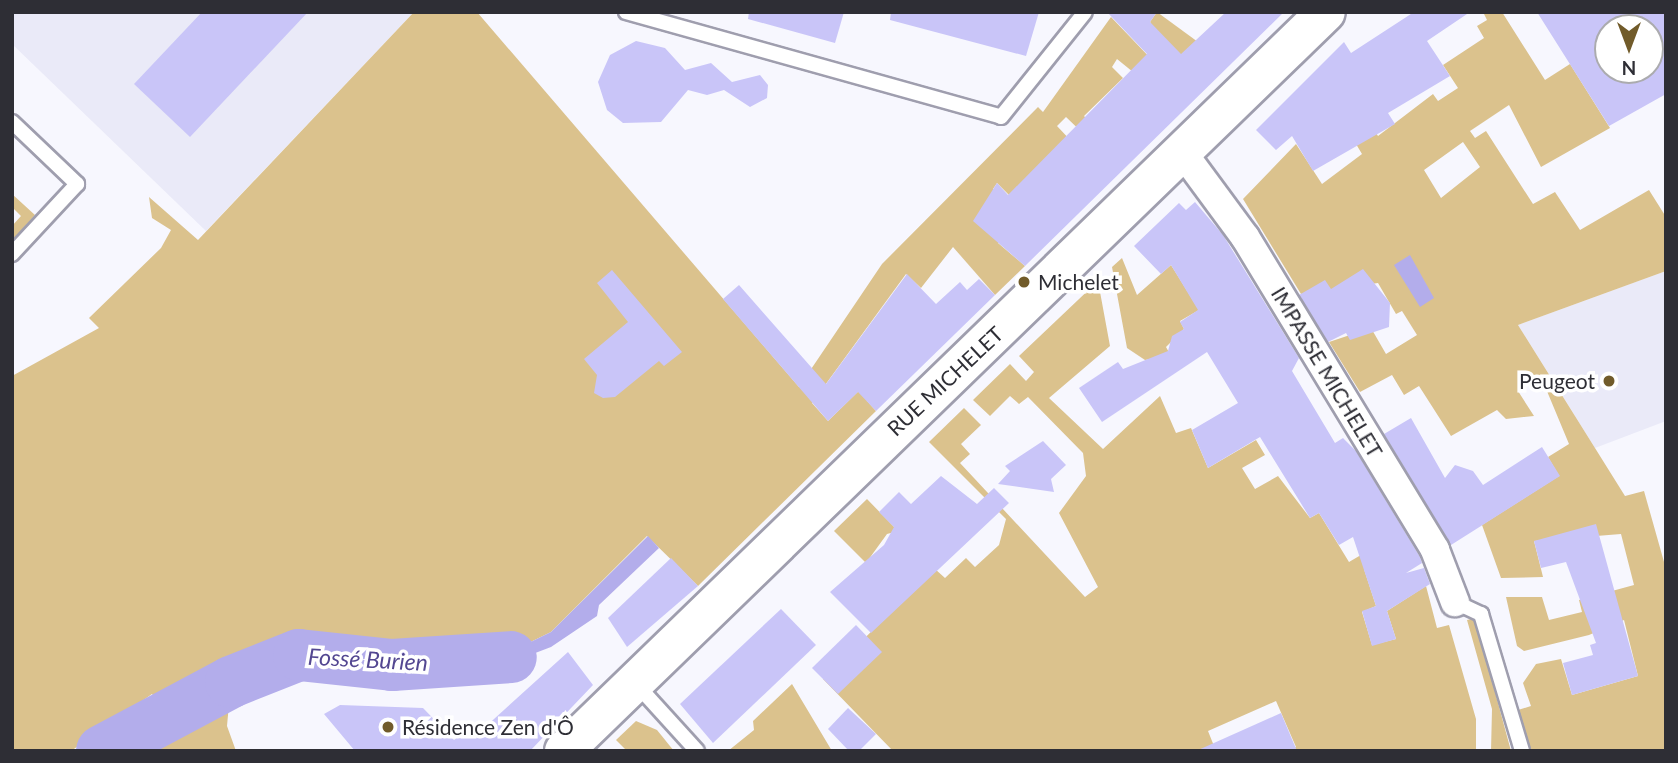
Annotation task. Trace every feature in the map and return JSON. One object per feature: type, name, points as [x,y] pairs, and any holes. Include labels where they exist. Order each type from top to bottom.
[{"type":"main road","name":"RUE MICHELET","points":[[564,751],[1326,12]]},
{"type":"street","name":"IMPASSE MICHELET","points":[[1183,153],[1245,237],[1435,550],[1455,602]]},
{"type":"lane","points":[[626,12],[1000,117],[1086,12]]},
{"type":"lane","points":[[12,122],[76,184],[12,254]]},
{"type":"lane","points":[[1455,602],[1481,614],[1522,751]]},
{"type":"lane","points":[[635,683],[697,751]]},
{"type":"shaded area","points":[[12,12],[414,12],[206,231],[12,44]]},
{"type":"shaded area","points":[[414,12],[477,12],[799,387],[882,264],[1038,107],[1043,112],[1111,17],[1156,64],[1133,72],[1117,59],[1112,67],[1123,78],[1084,116],[1101,134],[1093,143],[1066,117],[1057,126],[1074,144],[1015,201],[997,183],[993,189],[1022,219],[998,243],[1025,266],[995,295],[953,247],[921,288],[906,274],[812,403],[828,421],[875,375],[867,401],[876,411],[698,586],[647,536],[551,632],[510,652],[425,659],[273,650],[159,704],[152,694],[71,751],[12,751],[12,376],[99,328],[89,318],[161,248],[171,230],[152,218],[149,197],[198,240]]},
{"type":"shaded area","points":[[1157,12],[1198,42],[1181,73],[1150,22]]},
{"type":"shaded area","points":[[1483,12],[1502,12],[1545,80],[1570,64],[1610,128],[1541,167],[1509,105],[1470,131],[1475,138],[1486,131],[1533,204],[1555,192],[1580,230],[1649,190],[1666,217],[1666,271],[1518,325],[1625,496],[1644,491],[1666,569],[1666,751],[1530,751],[1518,710],[1531,706],[1523,683],[1536,664],[1561,659],[1572,695],[1638,676],[1624,620],[1589,635],[1524,651],[1517,646],[1506,597],[1542,597],[1549,620],[1582,612],[1579,600],[1634,585],[1621,534],[1534,541],[1543,577],[1501,578],[1482,525],[1559,476],[1548,457],[1569,444],[1544,384],[1537,380],[1518,391],[1534,416],[1506,419],[1497,410],[1451,436],[1419,386],[1404,395],[1392,375],[1360,392],[1329,342],[1371,328],[1386,354],[1417,335],[1402,311],[1396,314],[1378,283],[1301,294],[1243,199],[1296,144],[1322,184],[1362,154],[1353,139],[1367,119],[1378,136],[1433,94],[1438,101],[1458,88],[1443,65],[1484,38],[1477,26],[1487,20]],"holes":[[[1463,142],[1480,167],[1441,198],[1424,170]]]},
{"type":"shaded area","points":[[12,194],[35,215],[12,241],[12,226],[21,216],[12,207]]},
{"type":"shaded area","points":[[1122,258],[1137,295],[1171,265],[1199,310],[1180,321],[1184,329],[1166,347],[1171,356],[1145,360],[1127,348],[1112,267]]},
{"type":"shaded area","name":"Peugeot","points":[[1666,271],[1666,421],[1595,448],[1518,325]]},
{"type":"shaded area","points":[[1098,281],[1110,346],[1049,398],[1103,449],[1160,396],[1176,433],[1191,428],[1208,468],[1256,440],[1265,455],[1242,468],[1255,489],[1278,476],[1310,518],[1319,513],[1349,562],[1366,552],[1364,569],[1376,606],[1362,612],[1372,645],[1396,639],[1387,611],[1426,586],[1437,628],[1449,625],[1476,719],[1476,751],[1288,751],[1296,747],[1276,701],[1208,731],[1214,746],[1205,751],[893,751],[823,679],[935,569],[945,578],[966,558],[975,567],[999,545],[1006,519],[929,442],[964,408],[981,425],[961,444],[970,454],[960,463],[1085,597],[1098,587],[1059,513],[1086,476],[1083,453],[1028,397],[1019,404],[1010,396],[990,416],[973,400],[1010,364],[1026,381],[1034,372],[1019,356]]},
{"type":"shaded area","points":[[867,499],[898,531],[887,534],[866,563],[834,531]]},
{"type":"shaded area","points":[[1475,618],[1511,751],[1491,751],[1492,709],[1467,620]]},
{"type":"shaded area","points":[[231,682],[227,726],[236,751],[116,751],[165,727]]},
{"type":"shaded area","points":[[792,684],[832,751],[728,751],[754,730],[753,721]]},
{"type":"shaded area","points":[[636,721],[657,730],[674,751],[627,751],[616,740]]},
{"type":"water","points":[[1410,255],[1434,298],[1420,307],[1394,265]]},
{"type":"water","points":[[648,536],[659,548],[599,605],[597,616],[551,647],[509,663],[392,665],[299,655],[231,682],[165,727],[116,751],[90,751],[159,704],[273,650],[425,659],[510,652],[551,632]]},
{"type":"building","points":[[202,12],[308,12],[190,137],[134,84]]},
{"type":"building","points":[[749,12],[844,12],[835,43],[748,19]]},
{"type":"building","points":[[891,12],[1039,12],[1026,56],[890,20]]},
{"type":"building","points":[[1107,12],[1157,12],[1150,22],[1181,54],[1226,12],[1284,12],[1025,266],[973,221],[997,183],[1008,195],[1147,54]]},
{"type":"building","points":[[1414,12],[1470,12],[1427,41],[1450,76],[1388,113],[1395,124],[1313,171],[1292,136],[1276,150],[1256,130],[1344,42],[1351,53]]},
{"type":"building","points":[[1537,12],[1666,12],[1666,94],[1609,126]]},
{"type":"building","points":[[636,41],[665,48],[685,70],[711,63],[732,82],[760,75],[768,85],[767,98],[750,107],[724,90],[707,95],[688,90],[661,122],[623,123],[607,110],[598,82],[610,55]]},
{"type":"building","points":[[1195,202],[1223,235],[1299,358],[1292,371],[1335,443],[1343,438],[1356,451],[1420,557],[1422,563],[1406,573],[1424,568],[1430,584],[1387,611],[1396,639],[1372,646],[1362,611],[1376,606],[1353,537],[1339,545],[1319,513],[1310,518],[1260,437],[1208,468],[1192,430],[1238,403],[1207,352],[1102,422],[1079,388],[1118,362],[1123,369],[1168,351],[1172,336],[1184,329],[1180,322],[1198,310],[1171,265],[1161,274],[1134,246],[1179,203],[1186,210]]},
{"type":"building","points":[[1363,269],[1390,303],[1389,327],[1350,340],[1346,333],[1328,342],[1299,295],[1325,280],[1331,289]]},
{"type":"building","points":[[612,270],[682,352],[664,366],[659,361],[615,397],[603,398],[594,393],[597,375],[584,359],[628,322],[597,283]]},
{"type":"building","points":[[907,274],[936,304],[960,282],[967,290],[979,279],[995,295],[876,411],[858,392],[828,421],[723,299],[739,285],[826,384]]},
{"type":"building","points":[[1411,418],[1445,478],[1455,465],[1473,471],[1483,485],[1542,447],[1560,476],[1451,545],[1384,434]]},
{"type":"building","points":[[1043,441],[1066,465],[1051,479],[1054,492],[998,484],[1010,471],[1005,466]]},
{"type":"building","points":[[941,476],[977,504],[994,488],[1009,503],[871,633],[830,592],[884,545],[894,527],[879,512],[899,492],[911,504]]},
{"type":"building","points":[[1596,524],[1638,676],[1572,695],[1563,663],[1593,655],[1590,645],[1596,643],[1566,562],[1541,568],[1534,541]]},
{"type":"building","points":[[671,558],[698,586],[627,647],[608,618]]},
{"type":"building","points":[[781,609],[816,645],[713,743],[680,704]]},
{"type":"building","points":[[856,625],[882,652],[838,694],[812,668]]},
{"type":"building","points":[[568,652],[593,685],[530,751],[355,751],[324,714],[340,705],[423,708],[454,740],[474,725],[483,729]]},
{"type":"building","points":[[848,708],[876,734],[859,751],[849,751],[828,729]]},
{"type":"building","points":[[1281,713],[1297,751],[1196,751]]},
{"type":"waterway","name":"Fossé Burien","points":[[102,751],[231,682],[299,655],[392,665],[511,657]]},
{"type":"place","name":"Michelet","points":[[1024,282]]},
{"type":"place","name":"Peugeot","points":[[1609,381]]},
{"type":"place","name":"Résidence Zen d'Ô","points":[[388,727]]}]
